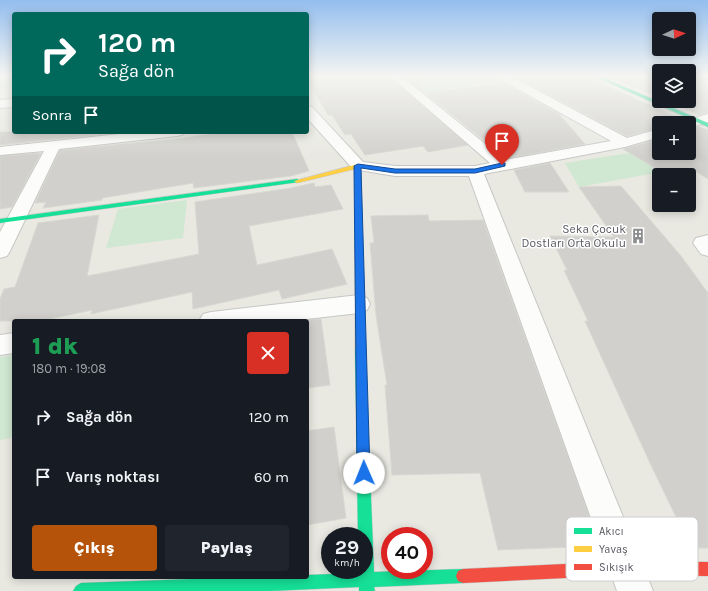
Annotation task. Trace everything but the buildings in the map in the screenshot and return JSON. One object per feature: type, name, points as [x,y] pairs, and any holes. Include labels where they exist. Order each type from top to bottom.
[{"type":"street","points":[[428,104],[502,165]]},
{"type":"street","points":[[553,104],[625,143]]},
{"type":"street","points":[[661,104],[702,121]]},
{"type":"street","points":[[681,108],[702,121]]},
{"type":"street","points":[[309,116],[358,166],[359,304],[367,591]]},
{"type":"street","points":[[0,151],[158,134]]},
{"type":"street","points":[[0,221],[291,182],[358,166],[395,171],[475,171],[625,143],[652,135]]},
{"type":"street","points":[[0,252],[54,145]]},
{"type":"street","points":[[475,171],[607,517]]},
{"type":"street","points":[[708,241],[703,243],[708,249]]},
{"type":"street","points":[[228,319],[359,304]]},
{"type":"street","points":[[0,345],[12,343]]},
{"type":"street","points":[[698,570],[708,569]]},
{"type":"street","points":[[81,591],[366,581],[566,580]]},
{"type":"green space","points":[[629,153],[654,168],[652,168],[652,174],[579,187],[565,163]]},
{"type":"green space","points":[[187,200],[183,238],[106,248],[118,209]]},
{"type":"green space","points":[[12,355],[12,435],[11,438],[0,440],[0,357]]},
{"type":"traffic: fast","points":[[659,104],[708,125]]},
{"type":"traffic: fast","points":[[0,221],[297,181]]},
{"type":"traffic: fast","points":[[360,347],[367,591]]},
{"type":"traffic: fast","points":[[81,591],[463,576]]},
{"type":"traffic: slow","points":[[297,181],[358,166],[360,347]]},
{"type":"traffic: jam","points":[[698,569],[708,569]]},
{"type":"traffic: jam","points":[[463,576],[566,571]]},
{"type":"place","name":"Seka Çocuk Dostları Orta Okulu","points":[[638,236]]},
{"type":"route","points":[[364,473],[359,304],[358,166],[395,171],[475,171],[502,165]]}]
